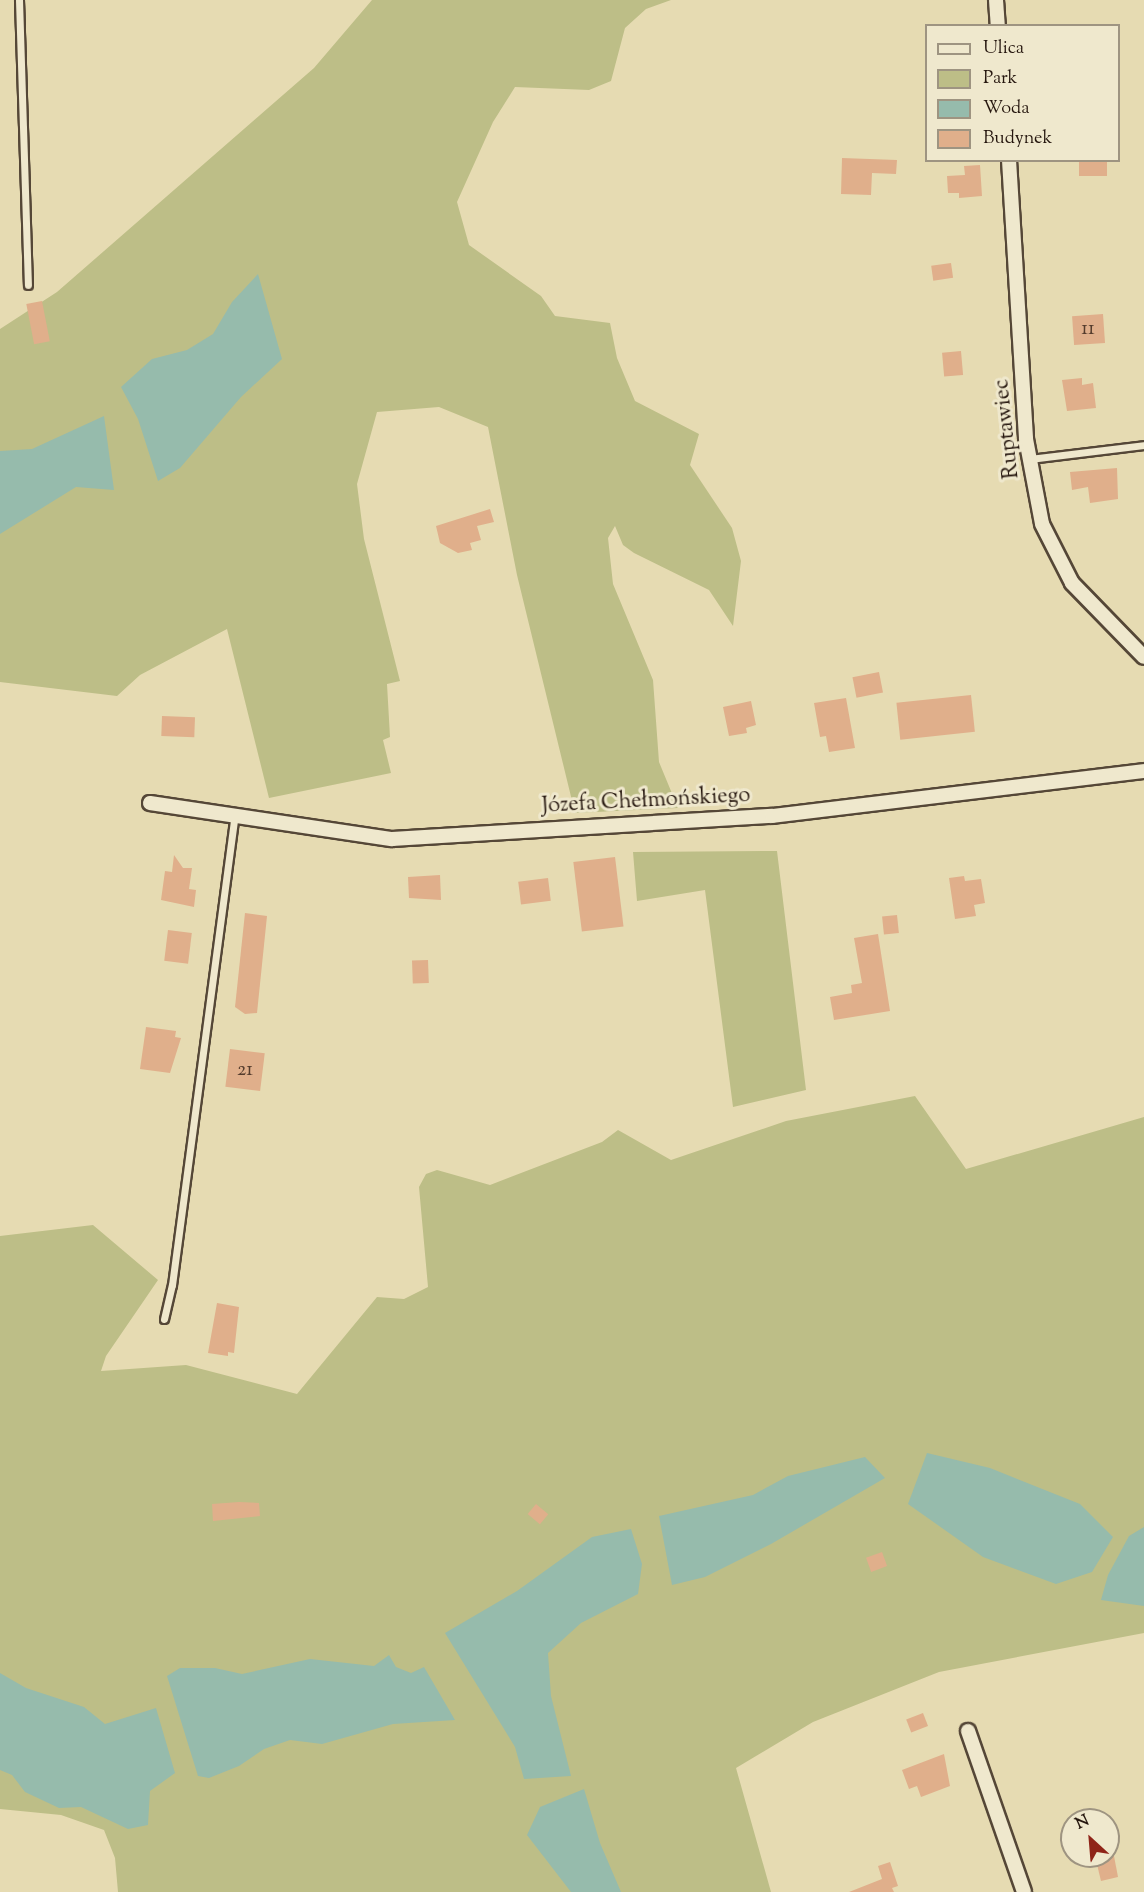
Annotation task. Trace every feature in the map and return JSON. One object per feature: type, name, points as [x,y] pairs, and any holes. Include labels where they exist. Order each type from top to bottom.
[{"type":"street","points":[[996,0],[998,24]]},
{"type":"street","name":"Ruptawiec","points":[[1009,162],[1029,459],[1042,524],[1072,583],[1144,657]]},
{"type":"street","name":"Józefa Chełmońskiego","points":[[150,802],[234,818],[392,839],[772,816],[1144,771]]},
{"type":"street","points":[[968,1731],[1024,1892]]},
{"type":"lane","points":[[19,0],[28,285]]},
{"type":"lane","points":[[1029,459],[1144,445]]},
{"type":"lane","points":[[164,1319],[174,1273],[234,818]]},
{"type":"green space","points":[[372,0],[671,0],[646,9],[625,28],[611,81],[589,90],[515,87],[493,122],[457,202],[469,245],[541,296],[555,316],[610,323],[617,358],[635,401],[699,434],[690,465],[732,528],[741,561],[733,626],[709,590],[634,553],[623,545],[615,526],[608,538],[613,584],[653,680],[659,762],[678,808],[575,813],[517,575],[488,427],[439,407],[377,412],[357,484],[364,539],[400,681],[387,684],[390,737],[383,740],[391,773],[269,798],[227,629],[140,675],[117,696],[0,682],[0,329],[57,292],[314,68]]},
{"type":"green space","points":[[777,851],[806,1090],[733,1107],[705,890],[637,901],[633,852]]},
{"type":"green space","points":[[915,1096],[966,1169],[1144,1117],[1144,1633],[939,1672],[813,1722],[736,1768],[771,1892],[118,1892],[115,1858],[104,1830],[61,1815],[0,1809],[0,1236],[93,1225],[158,1280],[106,1356],[101,1371],[186,1365],[297,1394],[377,1297],[404,1299],[428,1287],[419,1187],[426,1174],[437,1170],[490,1185],[602,1142],[618,1130],[671,1160],[786,1121]]},
{"type":"water","points":[[258,274],[282,359],[241,397],[180,468],[158,481],[138,419],[121,387],[152,359],[187,350],[213,334],[232,302]]},
{"type":"water","points":[[104,416],[114,490],[76,487],[0,534],[0,451],[32,449]]},
{"type":"water","points":[[927,1453],[990,1468],[1080,1504],[1113,1537],[1092,1572],[1056,1584],[983,1557],[908,1504]]},
{"type":"water","points":[[865,1457],[885,1478],[771,1544],[705,1577],[672,1585],[659,1516],[753,1495],[788,1476]]},
{"type":"water","points":[[1144,1527],[1144,1606],[1101,1600],[1108,1575],[1129,1536]]},
{"type":"water","points":[[631,1529],[642,1564],[638,1594],[581,1623],[548,1653],[551,1696],[571,1776],[524,1779],[515,1747],[445,1633],[517,1591],[592,1537]]},
{"type":"water","points":[[389,1655],[396,1667],[411,1673],[424,1667],[455,1720],[393,1724],[322,1744],[290,1740],[264,1749],[239,1766],[209,1778],[198,1776],[167,1676],[180,1668],[215,1668],[242,1674],[310,1659],[374,1666]]},
{"type":"water","points":[[0,1673],[26,1688],[84,1707],[105,1724],[156,1708],[175,1773],[150,1791],[148,1825],[128,1829],[81,1807],[59,1808],[25,1792],[12,1775],[0,1770]]},
{"type":"water","points":[[584,1789],[600,1843],[621,1892],[571,1892],[527,1835],[540,1807]]},
{"type":"building","points":[[842,158],[897,160],[896,174],[872,173],[871,195],[841,194]]},
{"type":"building","points":[[1079,162],[1107,162],[1107,176],[1079,176]]},
{"type":"building","points":[[980,165],[982,196],[959,198],[959,193],[948,193],[947,176],[965,175],[964,166]]},
{"type":"building","points":[[951,263],[953,278],[933,281],[931,266]]},
{"type":"building","points":[[42,301],[50,341],[34,344],[26,304]]},
{"type":"building","points":[[1103,314],[1105,343],[1074,345],[1072,316]]},
{"type":"building","points":[[961,351],[963,375],[944,377],[942,353]]},
{"type":"building","points":[[1082,378],[1082,385],[1093,383],[1096,408],[1067,411],[1062,380]]},
{"type":"building","points":[[1117,468],[1118,499],[1090,503],[1088,487],[1072,490],[1070,472]]},
{"type":"building","points":[[490,509],[494,522],[477,526],[481,540],[470,543],[472,550],[458,553],[440,543],[436,526]]},
{"type":"building","points":[[879,672],[883,693],[857,698],[852,677]]},
{"type":"building","points":[[971,695],[975,732],[900,740],[896,703]]},
{"type":"building","points":[[846,698],[855,748],[829,752],[826,736],[820,737],[814,703]]},
{"type":"building","points":[[751,701],[756,725],[746,728],[747,733],[729,736],[723,707]]},
{"type":"building","points":[[162,716],[195,717],[194,737],[161,736]]},
{"type":"building","points":[[174,855],[183,868],[192,868],[189,889],[196,890],[194,907],[161,900],[165,871],[172,872]]},
{"type":"building","points":[[615,857],[624,926],[582,932],[573,862]]},
{"type":"building","points":[[440,875],[441,900],[409,898],[408,877]]},
{"type":"building","points":[[964,876],[965,881],[981,879],[985,903],[974,905],[976,916],[955,919],[949,878]]},
{"type":"building","points":[[548,878],[551,901],[521,904],[518,882]]},
{"type":"building","points":[[245,913],[267,916],[257,1013],[245,1014],[235,1007]]},
{"type":"building","points":[[897,915],[899,933],[884,934],[882,917]]},
{"type":"building","points":[[168,930],[192,933],[188,964],[164,961]]},
{"type":"building","points":[[878,934],[890,1011],[834,1020],[830,997],[852,993],[851,985],[862,983],[854,938]]},
{"type":"building","points":[[428,960],[429,983],[413,984],[412,961]]},
{"type":"building","points":[[146,1027],[176,1031],[175,1037],[181,1038],[170,1073],[140,1069]]},
{"type":"building","points":[[230,1049],[265,1053],[260,1091],[225,1087]]},
{"type":"building","points":[[217,1303],[239,1307],[234,1353],[228,1352],[228,1356],[208,1353]]},
{"type":"building","points":[[259,1503],[260,1516],[213,1521],[212,1504]]},
{"type":"building","points":[[536,1504],[548,1514],[540,1524],[528,1514]]},
{"type":"building","points":[[882,1552],[887,1566],[871,1572],[866,1558]]},
{"type":"building","points":[[923,1713],[928,1726],[911,1733],[906,1719]]},
{"type":"building","points":[[944,1754],[950,1786],[921,1797],[917,1786],[909,1789],[902,1770]]},
{"type":"building","points":[[890,1862],[898,1886],[892,1888],[894,1892],[849,1892],[882,1879],[878,1866]]},
{"type":"building","points":[[1098,1868],[1116,1868],[1118,1877],[1101,1881]]}]
